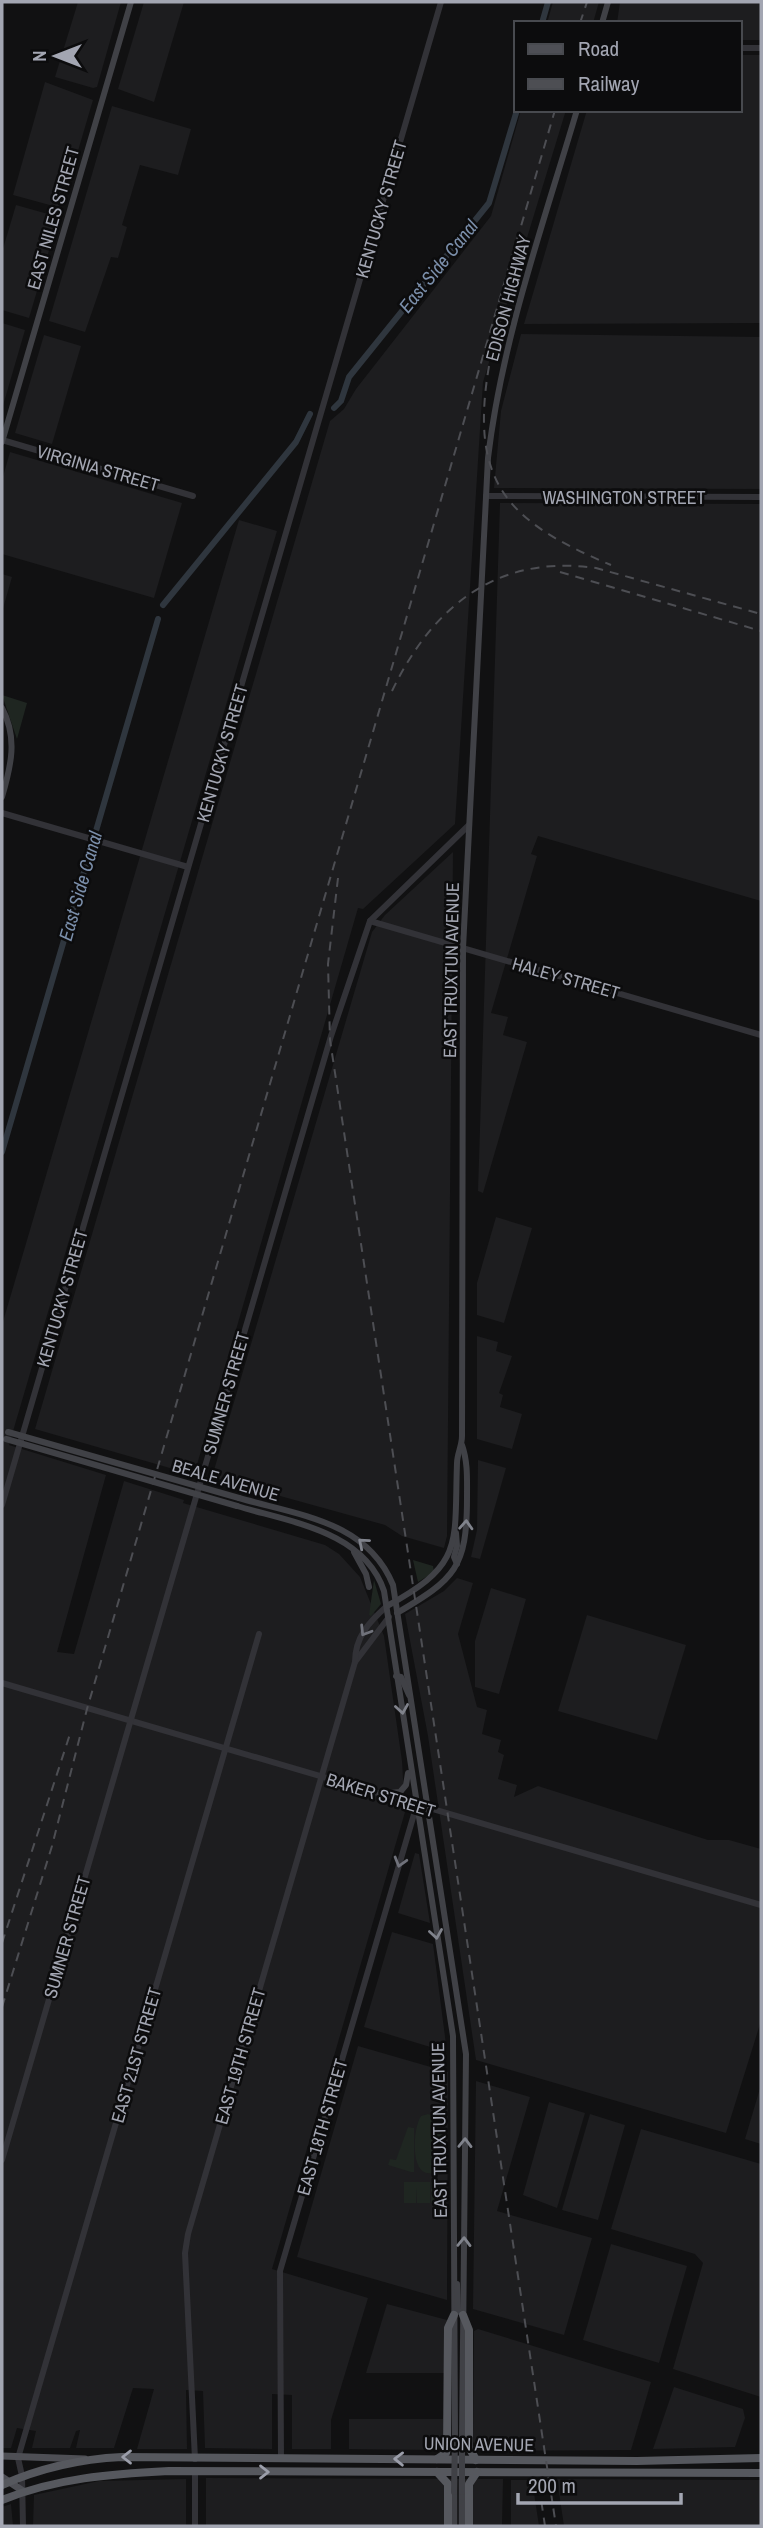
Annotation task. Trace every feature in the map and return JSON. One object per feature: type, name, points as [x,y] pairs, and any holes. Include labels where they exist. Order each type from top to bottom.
[{"type":"highway","points":[[436,2459],[446,2453],[447,2447],[448,2328],[459,2315],[469,2330],[469,2447],[476,2460]]},
{"type":"highway","points":[[447,2447],[469,2447]]},
{"type":"highway","name":"UNION AVENUE","points":[[4,2481],[86,2459],[637,2461],[761,2458]]},
{"type":"highway","name":"UNION AVENUE","points":[[2,2500],[23,2491],[83,2477],[195,2471],[761,2473]]},
{"type":"highway","points":[[437,2472],[448,2484],[447,2526]]},
{"type":"highway","points":[[469,2526],[469,2484],[477,2472]]},
{"type":"highway","points":[[448,2484],[469,2484]]},
{"type":"main road","name":"EAST NILES STREET","points":[[2,441],[131,2]]},
{"type":"main road","points":[[603,21],[608,2]]},
{"type":"main road","name":"EDISON HIGHWAY","points":[[486,496],[494,408],[509,342],[575,112]]},
{"type":"main road","name":"EAST TRUXTUN AVENUE","points":[[458,2439],[463,2352],[454,2272],[453,2036],[388,1617],[445,1583],[465,1545],[467,1459],[462,1445],[463,948],[486,496]]},
{"type":"main road","points":[[2,708],[11,736],[10,767],[2,797]]},
{"type":"main road","name":"BEALE AVENUE","points":[[4,1434],[238,1502],[334,1525],[354,1535],[372,1549],[385,1567],[399,1611]]},
{"type":"main road","name":"EAST TRUXTUN AVENUE","points":[[387,1606],[435,1576],[447,1558],[455,1527],[457,1458],[462,1445]]},
{"type":"main road","name":"BEALE AVENUE","points":[[238,1502],[324,1533],[349,1545],[377,1575],[388,1617]]},
{"type":"main road","points":[[455,1527],[457,1546],[454,1557],[457,1564]]},
{"type":"main road","points":[[349,1545],[360,1562],[369,1587]]},
{"type":"main road","name":"EAST TRUXTUN AVENUE","points":[[399,1611],[466,2054],[465,2189],[459,2315],[458,2492]]},
{"type":"main road","points":[[396,1676],[404,1682],[414,1706]]},
{"type":"main road","points":[[380,1794],[394,1794],[404,1788],[408,1754]]},
{"type":"main road","points":[[454,2189],[465,2189]]},
{"type":"main road","points":[[2,2456],[86,2459]]},
{"type":"main road","points":[[4,2481],[23,2491]]},
{"type":"main road","points":[[454,2526],[458,2492]]},
{"type":"main road","points":[[458,2492],[462,2526]]},
{"type":"street","name":"KENTUCKY STREET","points":[[2,1505],[441,2]]},
{"type":"street","points":[[742,48],[761,48]]},
{"type":"street","name":"VIRGINIA STREET","points":[[2,441],[193,496]]},
{"type":"street","name":"WASHINGTON STREET","points":[[486,496],[761,497]]},
{"type":"street","points":[[2,813],[188,867]]},
{"type":"street","name":"SUMNER STREET","points":[[2,2160],[330,1040],[370,921],[469,825]]},
{"type":"street","name":"HALEY STREET","points":[[370,921],[761,1035]]},
{"type":"street","name":"EAST 19TH STREET","points":[[195,2459],[186,2243],[361,1634],[387,1606]]},
{"type":"street","name":"EAST 19TH STREET","points":[[355,1662],[388,1617]]},
{"type":"street","name":"EAST 21ST STREET","points":[[23,2526],[19,2458],[259,1634]]},
{"type":"street","name":"BAKER STREET","points":[[2,1683],[761,1905]]},
{"type":"street","name":"EAST 18TH STREET","points":[[281,2458],[280,2271],[417,1804]]},
{"type":"street","points":[[195,2471],[195,2526]]},
{"type":"shaded area","points":[[78,2],[121,2],[97,87],[93,88],[55,77]]},
{"type":"shaded area","points":[[144,2],[184,2],[154,102],[118,89]]},
{"type":"shaded area","points":[[553,2],[599,2],[594,21],[548,21]]},
{"type":"shaded area","points":[[620,2],[761,2],[761,40],[742,40],[742,21],[617,21]]},
{"type":"shaded area","points":[[742,55],[761,55],[761,323],[524,324],[586,112],[742,112]]},
{"type":"shaded area","points":[[45,82],[93,100],[62,205],[57,207],[13,195]]},
{"type":"shaded area","points":[[112,106],[191,129],[178,175],[140,165],[122,225],[127,227],[118,258],[111,257],[85,332],[49,321]]},
{"type":"shaded area","points":[[520,112],[565,112],[483,382],[455,824],[363,909],[358,908],[194,1475],[35,1429],[330,421],[344,409],[356,389],[491,216]]},
{"type":"shaded area","points":[[16,205],[55,216],[58,220],[29,318],[2,310],[2,252]]},
{"type":"shaded area","points":[[2,323],[25,330],[2,409]]},
{"type":"shaded area","points":[[521,334],[761,337],[761,489],[494,488],[501,411]]},
{"type":"shaded area","points":[[44,335],[81,346],[52,444],[15,433]]},
{"type":"shaded area","points":[[10,452],[182,503],[154,598],[2,554],[2,480]]},
{"type":"shaded area","points":[[500,503],[761,504],[761,901],[538,836],[531,854],[537,856],[491,1013],[508,1017],[503,1035],[527,1042],[483,1193],[478,1191]]},
{"type":"shaded area","points":[[239,520],[277,531],[9,1445],[106,1475],[57,1652],[74,1654],[124,1481],[184,1500],[183,1503],[325,1545],[339,1554],[360,1577],[384,1636],[402,1761],[405,1812],[272,2269],[368,2298],[331,2420],[331,2449],[292,2449],[292,2395],[272,2394],[272,2449],[205,2448],[203,2391],[186,2390],[187,2449],[137,2449],[154,2389],[133,2388],[114,2448],[76,2448],[80,2430],[76,2431],[70,2448],[32,2448],[36,2431],[17,2428],[11,2448],[2,2448],[2,1325]]},
{"type":"shaded area","points":[[2,574],[12,577],[2,612]]},
{"type":"shaded area","points":[[2,695],[27,703],[17,739]]},
{"type":"shaded area","points":[[453,852],[447,1536],[444,1548],[402,1536],[385,1525],[212,1477],[372,932],[385,915]]},
{"type":"shaded area","points":[[496,1217],[532,1228],[504,1323],[477,1315],[477,1283]]},
{"type":"shaded area","points":[[477,1336],[498,1342],[496,1351],[512,1356],[499,1393],[503,1395],[500,1407],[522,1414],[512,1449],[477,1439]]},
{"type":"shaded area","points":[[478,1460],[506,1468],[480,1559],[471,1557],[477,1530]]},
{"type":"shaded area","points":[[413,1560],[433,1566],[434,1572],[418,1582]]},
{"type":"shaded area","points":[[457,1578],[473,1583],[458,1634],[477,1707],[487,1710],[482,1734],[501,1740],[498,1752],[504,1755],[498,1779],[517,1785],[514,1797],[538,1786],[708,1840],[729,1840],[761,1849],[761,2021],[726,2133],[476,2060],[428,1736],[405,1614],[444,1591]]},
{"type":"shaded area","points":[[374,1580],[381,1604],[371,1616],[369,1615]]},
{"type":"shaded area","points":[[491,1588],[526,1599],[499,1694],[475,1687],[475,1641]]},
{"type":"shaded area","points":[[587,1615],[686,1645],[657,1740],[558,1711]]},
{"type":"shaded area","points":[[415,1853],[419,1854],[430,1923],[398,1913]]},
{"type":"shaded area","points":[[392,1932],[433,1944],[447,2052],[364,2027]]},
{"type":"shaded area","points":[[358,2046],[448,2072],[447,2300],[297,2257]]},
{"type":"shaded area","points":[[476,2081],[530,2097],[497,2211],[592,2238],[564,2335],[473,2309]]},
{"type":"shaded area","points":[[761,2085],[761,2144],[745,2139]]},
{"type":"shaded area","points":[[549,2102],[585,2113],[557,2208],[523,2195]]},
{"type":"shaded area","points":[[428,2114],[436,2117],[439,2122],[442,2144],[437,2171],[428,2173],[421,2170],[417,2163],[415,2143],[421,2116]]},
{"type":"shaded area","points":[[590,2114],[625,2125],[598,2220],[562,2210]]},
{"type":"shaded area","points":[[408,2127],[414,2128],[414,2172],[388,2165],[390,2159],[396,2160]]},
{"type":"shaded area","points":[[641,2129],[761,2164],[761,2397],[673,2369],[703,2263],[695,2254],[611,2229]]},
{"type":"shaded area","points":[[404,2182],[430,2182],[430,2203],[417,2203],[417,2188],[416,2203],[404,2203]]},
{"type":"shaded area","points":[[431,2182],[444,2182],[444,2203],[431,2203]]},
{"type":"shaded area","points":[[611,2244],[687,2266],[659,2363],[583,2340]]},
{"type":"shaded area","points":[[387,2304],[447,2320],[446,2373],[366,2373]]},
{"type":"shaded area","points":[[478,2329],[651,2382],[631,2450],[477,2451],[473,2441],[474,2331]]},
{"type":"shaded area","points":[[674,2387],[743,2409],[745,2418],[735,2447],[653,2449]]},
{"type":"shaded area","points":[[349,2419],[443,2419],[443,2445],[438,2450],[349,2449]]},
{"type":"shaded area","points":[[206,2478],[503,2479],[502,2526],[206,2526]]},
{"type":"shaded area","points":[[186,2479],[186,2526],[33,2526],[34,2495],[99,2481]]},
{"type":"shaded area","points":[[557,2479],[761,2480],[761,2526],[564,2526]]},
{"type":"shaded area","points":[[511,2480],[532,2480],[539,2526],[511,2526]]},
{"type":"shaded area","points":[[11,2504],[13,2526],[2,2526],[2,2507]]},
{"type":"waterway","name":"East Side Canal","points":[[543,21],[548,2]]},
{"type":"waterway","name":"East Side Canal","points":[[334,408],[341,401],[349,377],[489,203],[516,112]]},
{"type":"waterway","name":"East Side Canal","points":[[163,605],[296,442],[310,414]]},
{"type":"waterway","name":"East Side Canal","points":[[2,1152],[158,619]]},
{"type":"railway","points":[[581,21],[587,2]]},
{"type":"railway","points":[[2,2007],[52,1846],[87,1709],[554,112]]},
{"type":"railway","points":[[489,366],[484,406],[485,440],[492,469],[504,493],[522,514],[546,532],[611,565]]},
{"type":"railway","points":[[392,691],[408,661],[448,611],[472,592],[499,578],[528,569],[560,566],[596,568],[761,614]]},
{"type":"railway","points":[[560,572],[761,631]]},
{"type":"railway","points":[[338,878],[328,964],[330,1040],[556,2526]]},
{"type":"railway","points":[[2,1943],[70,1734]]},
{"type":"railway","points":[[539,2486],[545,2526]]}]
